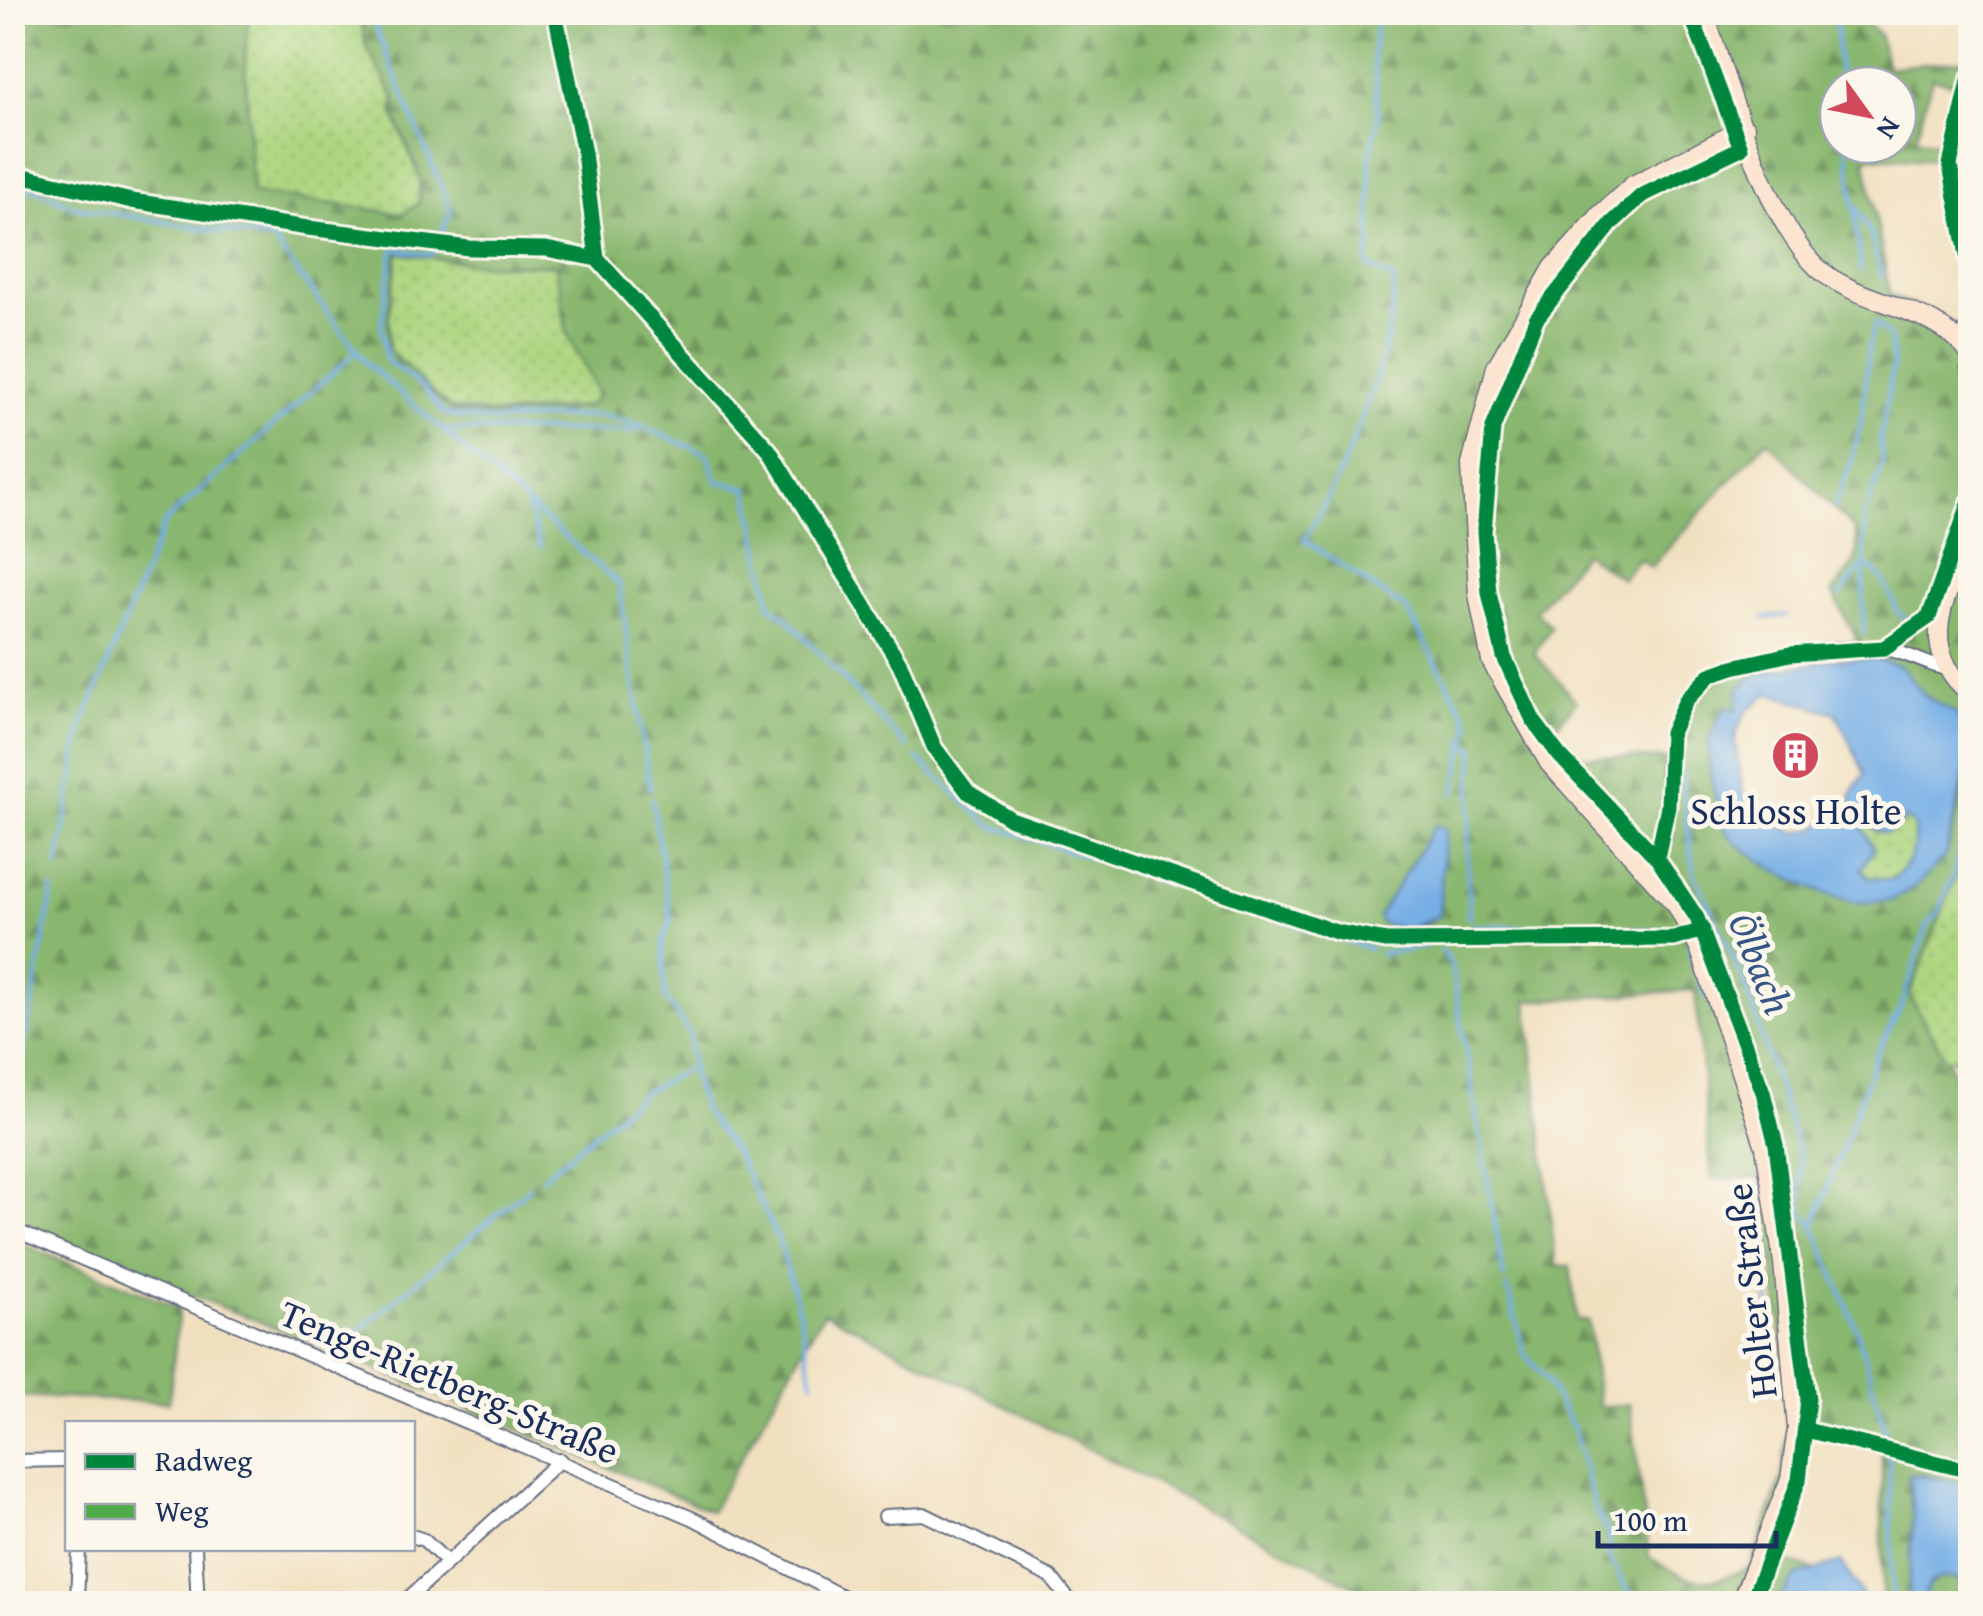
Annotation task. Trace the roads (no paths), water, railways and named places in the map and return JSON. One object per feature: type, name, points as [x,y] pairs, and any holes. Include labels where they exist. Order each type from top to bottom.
[{"type":"street","points":[[1704,12],[1784,226],[1804,254],[1854,290],[1920,315],[1966,348],[1970,318]]},
{"type":"street","points":[[1970,77],[1950,165],[1970,271]]},
{"type":"street","name":"Holter Straße","points":[[1740,1604],[1790,1479],[1797,1429],[1783,1262],[1765,1147],[1692,934],[1647,867],[1549,763],[1491,660],[1478,594],[1471,465],[1496,367],[1553,268],[1600,214],[1633,185],[1745,128]]},
{"type":"street","points":[[1946,669],[1937,632],[1941,611],[1970,537]]},
{"type":"street","points":[[1884,648],[1941,611]]},
{"type":"street","points":[[1647,867],[1660,854],[1668,806],[1667,760],[1676,715],[1710,675],[1790,654],[1884,648],[1946,669],[1970,693]]},
{"type":"street","name":"Tenge-Rietberg-Straße","points":[[12,1228],[692,1518],[858,1604]]},
{"type":"street","points":[[12,1461],[65,1460]]},
{"type":"street","points":[[402,1604],[560,1460]]},
{"type":"street","points":[[885,1516],[924,1514],[1051,1578],[1072,1604]]},
{"type":"street","points":[[415,1537],[424,1540],[447,1562]]},
{"type":"street","points":[[77,1604],[79,1551]]},
{"type":"street","points":[[195,1551],[198,1604]]},
{"type":"water","points":[[1833,659],[1878,659],[1901,667],[1925,696],[1958,715],[1967,742],[1966,768],[1945,856],[1917,885],[1893,900],[1858,903],[1822,893],[1776,871],[1736,843],[1721,825],[1709,766],[1709,737],[1725,707],[1737,709],[1739,688],[1757,674]],"holes":[[[1769,693],[1836,713],[1865,774],[1852,796],[1860,819],[1857,823],[1834,812],[1817,828],[1796,833],[1750,808],[1743,792],[1734,737],[1746,712]],[[1905,819],[1913,824],[1914,832],[1908,862],[1891,880],[1870,878],[1861,869],[1874,849],[1863,829],[1867,824],[1885,834]]]},
{"type":"water","points":[[1435,825],[1445,829],[1439,916],[1408,929],[1383,924],[1378,917]]},
{"type":"water","points":[[1909,1474],[1970,1484],[1970,1603],[1908,1603],[1913,1518]],"holes":[[[1943,1577],[1964,1581],[1965,1593],[1960,1599],[1932,1602],[1925,1594],[1929,1584]]]},
{"type":"water","points":[[1841,1562],[1867,1603],[1776,1603],[1796,1576]]},
{"type":"waterway","points":[[369,12],[451,210],[439,239]]},
{"type":"waterway","points":[[1377,12],[1373,54],[1378,118],[1370,156],[1371,242],[1367,261],[1371,269],[1393,278],[1392,305],[1377,375],[1350,450],[1304,540],[1407,610],[1470,723],[1454,794]]},
{"type":"waterway","name":"Ölbach","points":[[1835,12],[1839,65]]},
{"type":"waterway","name":"Ölbach","points":[[1849,165],[1854,204],[1870,232],[1882,277]]},
{"type":"waterway","points":[[12,188],[36,189],[75,207],[273,240],[367,364],[619,584],[650,789]]},
{"type":"waterway","name":"Ölbach","points":[[1854,205],[1861,270]]},
{"type":"waterway","points":[[437,249],[430,255],[395,249],[393,253],[381,325],[387,361],[423,388],[443,413],[494,421],[600,415],[634,423],[707,454],[717,481],[748,489],[771,607],[785,616],[907,747]]},
{"type":"waterway","name":"Ölbach","points":[[1835,506],[1857,441],[1868,352],[1876,323],[1890,338],[1893,365],[1880,442],[1883,463],[1865,513],[1864,565],[1880,576],[1905,619]]},
{"type":"waterway","points":[[58,868],[81,729],[165,522],[356,352]]},
{"type":"waterway","points":[[445,430],[632,431],[643,426]]},
{"type":"waterway","points":[[527,504],[540,547]]},
{"type":"waterway","name":"Ölbach","points":[[1863,634],[1864,565]]},
{"type":"waterway","name":"Ölbach","points":[[1839,596],[1861,568]]},
{"type":"waterway","name":"Ölbach","points":[[1764,618],[1787,615]]},
{"type":"waterway","name":"Ölbach","points":[[1684,715],[1678,755],[1694,873],[1744,981],[1800,1156],[1802,1212],[1814,1225]]},
{"type":"waterway","points":[[1466,745],[1474,748],[1467,852],[1469,917]]},
{"type":"waterway","points":[[917,758],[990,825],[1371,949]]},
{"type":"waterway","name":"Ölbach","points":[[1893,1604],[1889,1443],[1855,1325],[1814,1225],[1878,1051],[1902,1004],[1927,926],[1939,912],[1955,871],[1970,797]]},
{"type":"waterway","points":[[652,799],[671,920],[663,940],[665,997],[690,1035],[692,1073],[703,1110],[737,1155],[779,1241],[799,1311],[813,1382]]},
{"type":"waterway","points":[[12,1113],[53,889]]},
{"type":"waterway","points":[[1473,926],[1668,930]]},
{"type":"waterway","points":[[1688,946],[1706,997]]},
{"type":"waterway","points":[[1380,954],[1425,947]]},
{"type":"waterway","points":[[1441,949],[1451,964],[1504,1278]]},
{"type":"waterway","points":[[542,1178],[644,1092],[690,1068]]},
{"type":"waterway","points":[[340,1343],[341,1335],[356,1333],[530,1187]]},
{"type":"waterway","points":[[1797,1229],[1801,1214]]},
{"type":"waterway","points":[[1507,1287],[1524,1353],[1547,1381],[1574,1430],[1595,1508],[1608,1534],[1609,1558],[1629,1592],[1628,1604]]},
{"type":"waterway","points":[[1767,1287],[1775,1383]]},
{"type":"place","name":"Schloss Holte","points":[[1796,756]]}]
